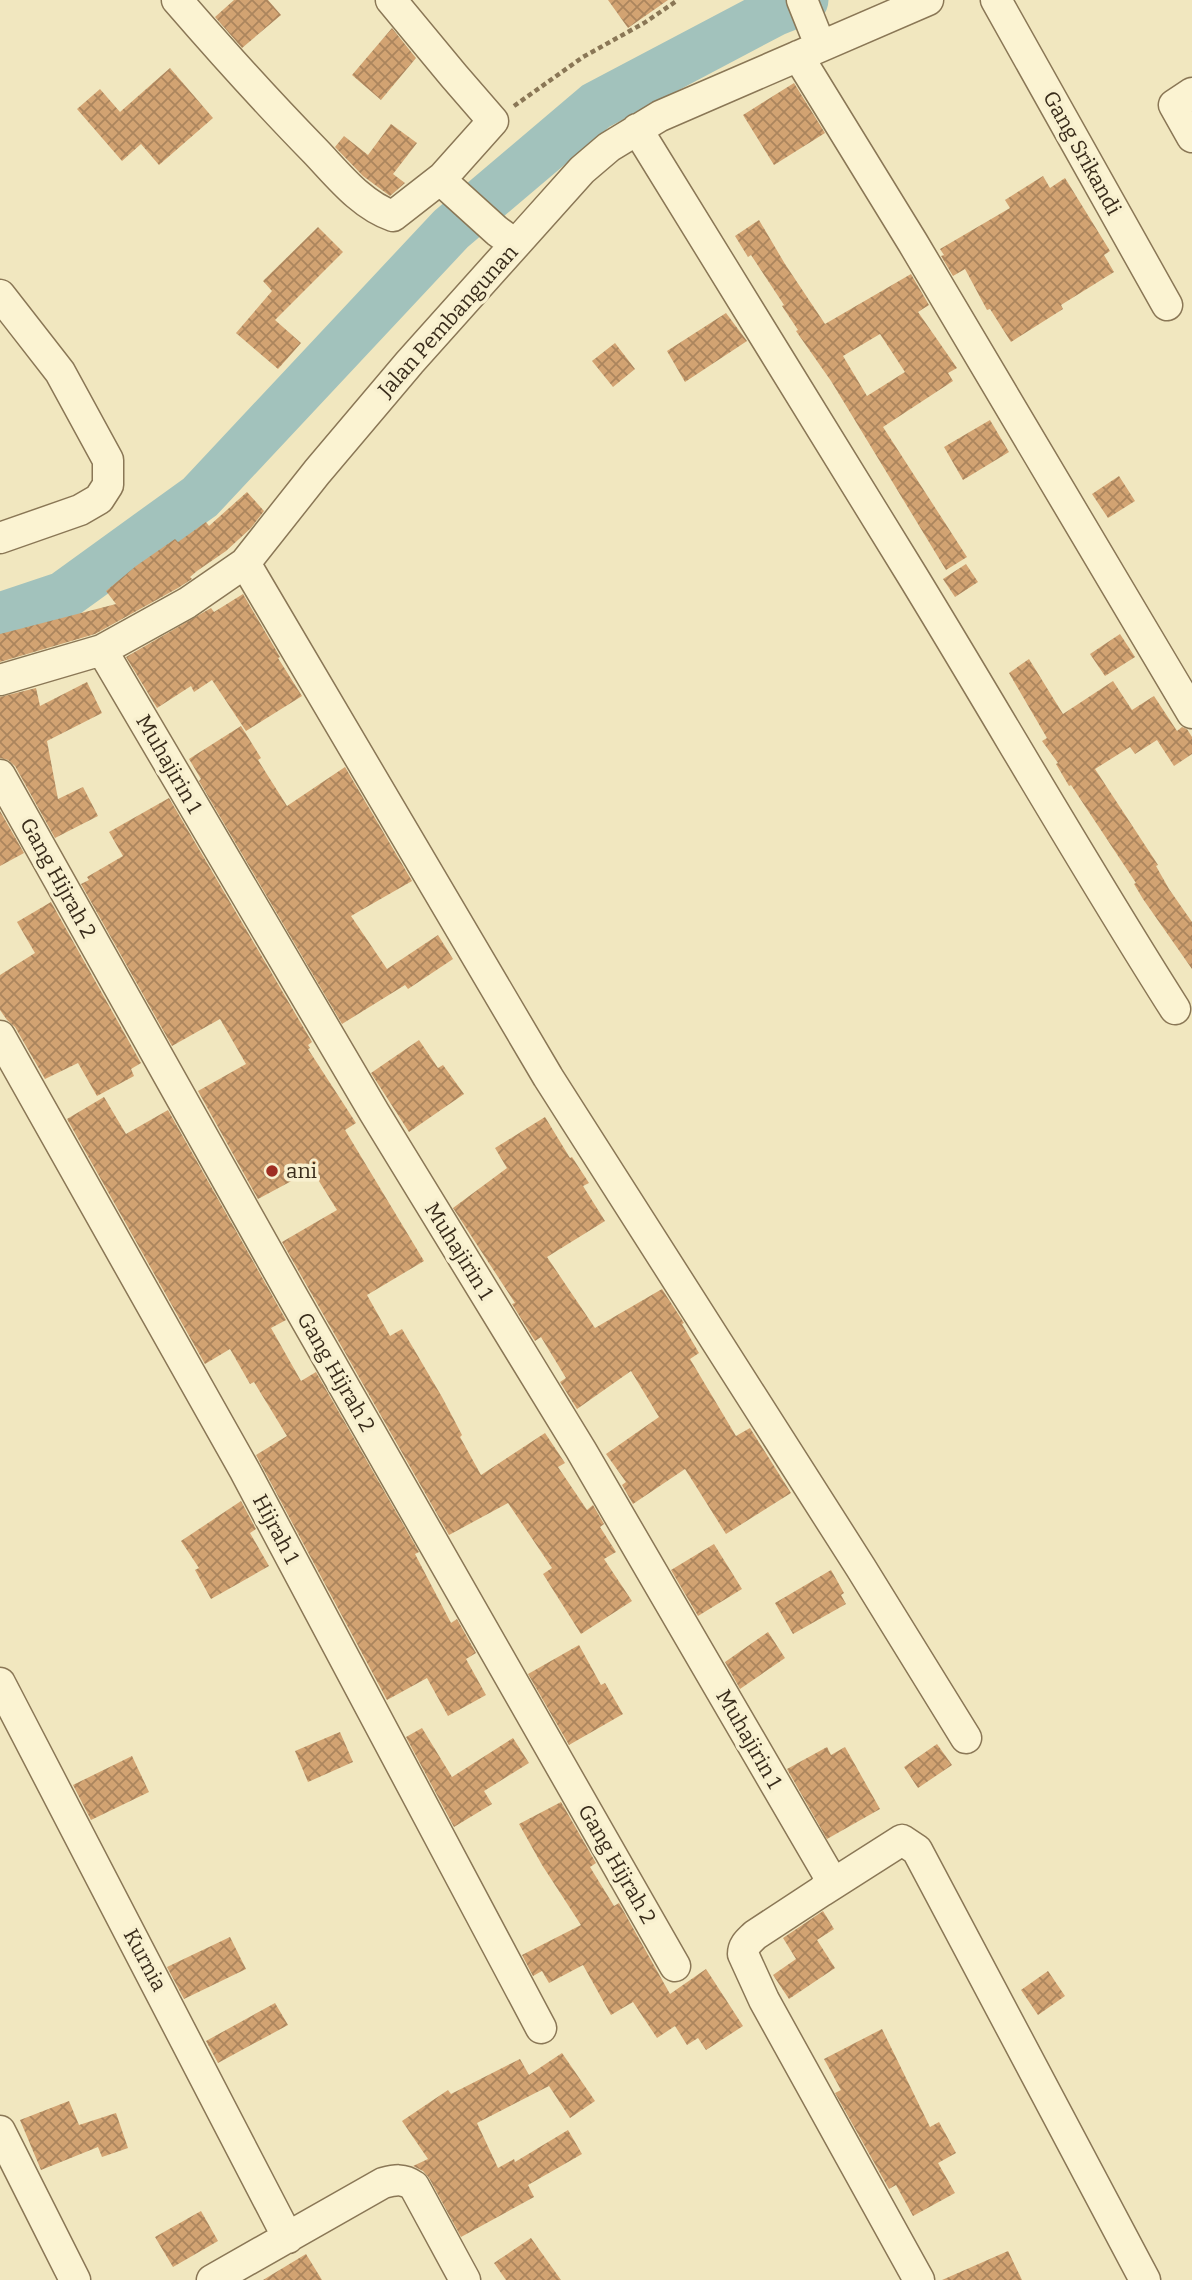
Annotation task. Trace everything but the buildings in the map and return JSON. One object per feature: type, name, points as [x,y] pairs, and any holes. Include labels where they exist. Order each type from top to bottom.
[{"type":"street","points":[[177,0],[248,82],[356,193],[380,212],[393,216],[451,186],[493,121],[391,0]]},
{"type":"street","points":[[802,0],[813,48],[913,243],[1192,713]]},
{"type":"street","name":"Jalan Pembangunan","points":[[0,680],[102,650],[187,603],[245,563],[410,362],[506,238],[609,147],[660,116],[928,0]]},
{"type":"street","name":"Gang Srikandi","points":[[996,0],[1167,305]]},
{"type":"street","points":[[1192,93],[1174,105],[1192,137]]},
{"type":"street","points":[[637,129],[1175,1009]]},
{"type":"street","points":[[451,186],[506,238]]},
{"type":"street","points":[[0,296],[60,372],[108,460],[108,485],[99,499],[80,510],[0,538]]},
{"type":"street","points":[[245,563],[548,1077],[861,1568],[966,1738]]},
{"type":"street","name":"Muhajirin 1","points":[[102,650],[360,1090],[588,1462],[829,1876],[828,1884],[822,1891]]},
{"type":"street","name":"Gang Hijrah 2","points":[[0,775],[296,1302],[675,1966]]},
{"type":"street","name":"Hijrah 1","points":[[0,1036],[245,1471],[541,2028]]},
{"type":"street","name":"Kurnia","points":[[0,1683],[288,2238]]},
{"type":"street","points":[[919,2280],[764,2000],[743,1954],[747,1942],[755,1935],[902,1840],[917,1850],[1146,2280]]},
{"type":"street","points":[[0,2131],[75,2280]]},
{"type":"street","points":[[213,2280],[383,2183],[397,2180],[407,2181],[414,2186],[465,2280]]},
{"type":"path","points":[[493,121],[583,57],[644,23],[678,0]]},
{"type":"waterway","points":[[0,617],[63,596],[200,497],[451,229],[596,106],[774,12],[804,0]]},
{"type":"place","name":"ani","points":[[272,1171]]}]
